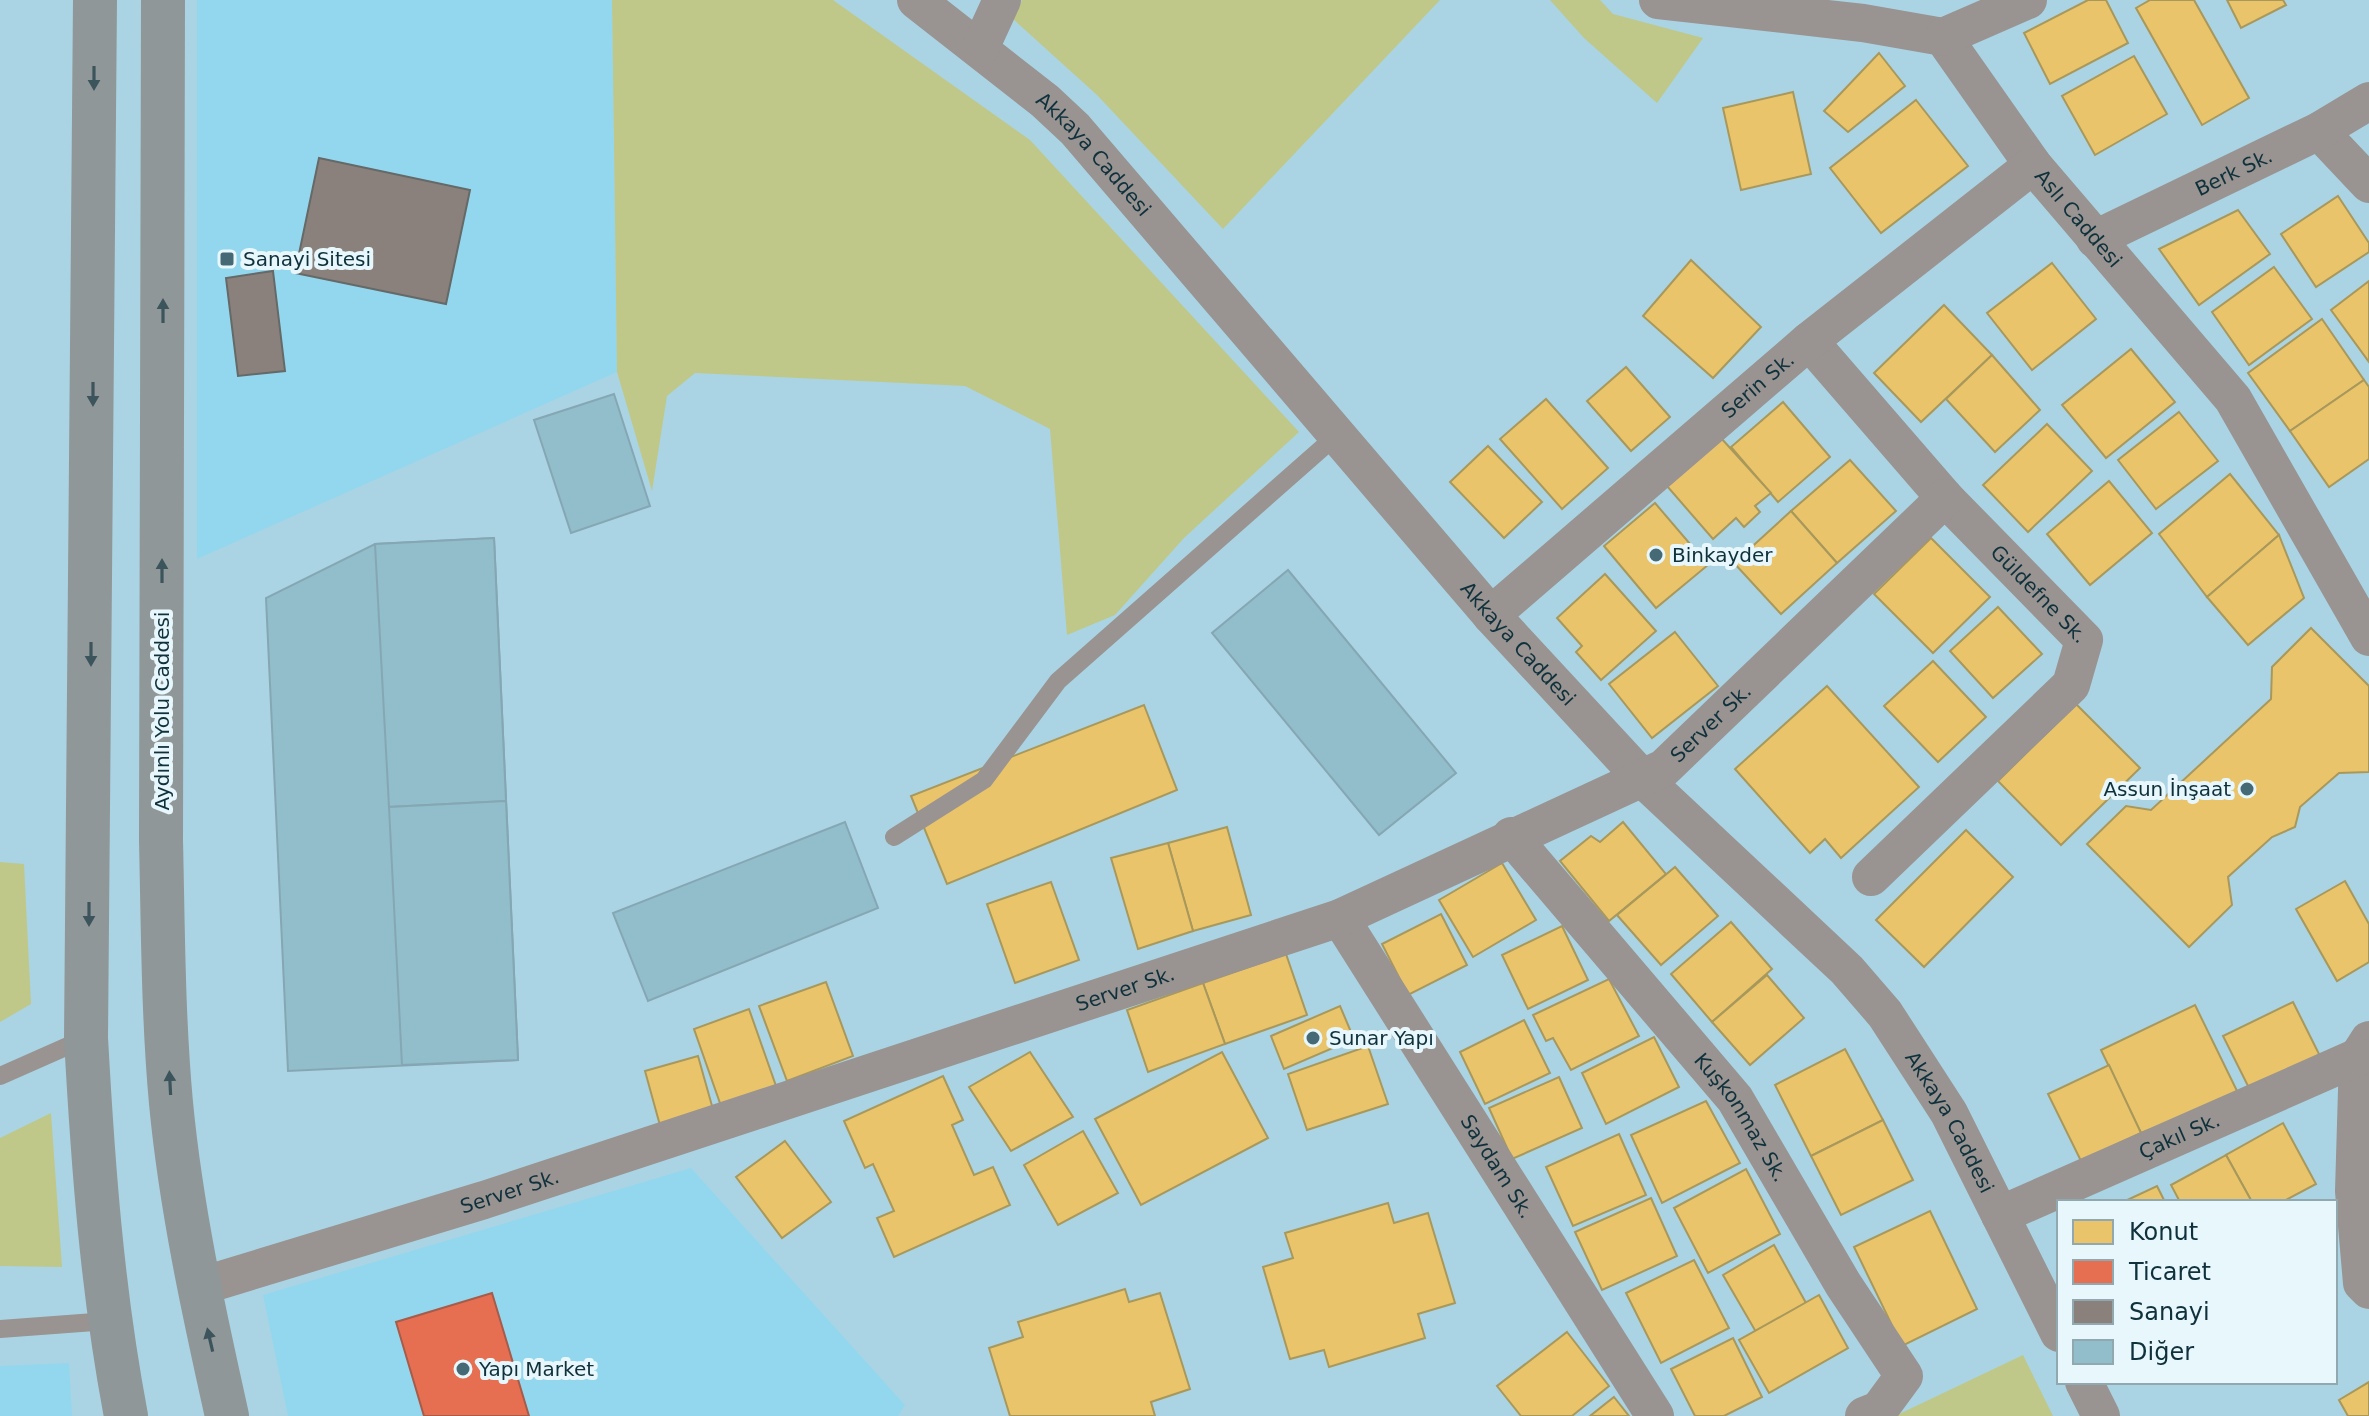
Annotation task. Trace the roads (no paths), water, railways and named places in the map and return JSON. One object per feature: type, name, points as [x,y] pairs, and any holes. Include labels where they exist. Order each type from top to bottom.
[{"type":"main road","points":[[95,0],[86,1038],[95,1193],[108,1321],[126,1416]]},
{"type":"main road","name":"Aydınlı Yolu Caddesi","points":[[163,0],[164,975],[171,1103],[198,1287],[227,1416]]},
{"type":"street","name":"Akkaya Caddesi","points":[[916,0],[980,48],[1075,129],[1491,615],[1642,778],[1847,970],[1885,1014],[1949,1113],[2057,1329]]},
{"type":"street","points":[[980,48],[1002,0]]},
{"type":"street","points":[[1658,0],[1863,23],[1943,37],[2028,0]]},
{"type":"street","name":"Aslı Caddesi","points":[[1943,37],[2033,165],[2233,399],[2369,637]]},
{"type":"street","name":"Berk Sk.","points":[[2095,239],[2319,131],[2369,101]]},
{"type":"street","points":[[2319,131],[2369,184]]},
{"type":"street","name":"Serin Sk.","points":[[1491,615],[1809,341],[2033,165]]},
{"type":"street","name":"Güldefne Sk.","points":[[1809,341],[1945,498],[2084,640],[2071,685],[1871,877]]},
{"type":"street","name":"Server Sk.","points":[[198,1287],[484,1200],[1340,918],[1511,836],[1664,768],[1945,498]]},
{"type":"street","name":"Kuşkonmaz Sk.","points":[[1511,836],[1735,1099],[1843,1284],[1904,1376],[1879,1410],[1864,1416]]},
{"type":"street","name":"Saydam Sk.","points":[[1340,918],[1655,1416]]},
{"type":"street","points":[[2364,1049],[2354,1191],[2362,1283],[2369,1290]]},
{"type":"street","name":"Çakıl Sk.","points":[[2000,1215],[2364,1049]]},
{"type":"street","points":[[2085,1384],[2101,1416]]},
{"type":"lane","points":[[894,837],[984,780],[1058,681],[1337,435]]},
{"type":"lane","points":[[0,1076],[86,1038]]},
{"type":"lane","points":[[0,1329],[108,1321]]},
{"type":"place","name":"Sanayi Sitesi","points":[[227,259]]},
{"type":"place","name":"Binkayder","points":[[1656,555]]},
{"type":"place","name":"Assun İnşaat","points":[[2247,789]]},
{"type":"place","name":"Sunar Yapı","points":[[1313,1038]]},
{"type":"place","name":"Yapı Market","points":[[463,1369]]}]
